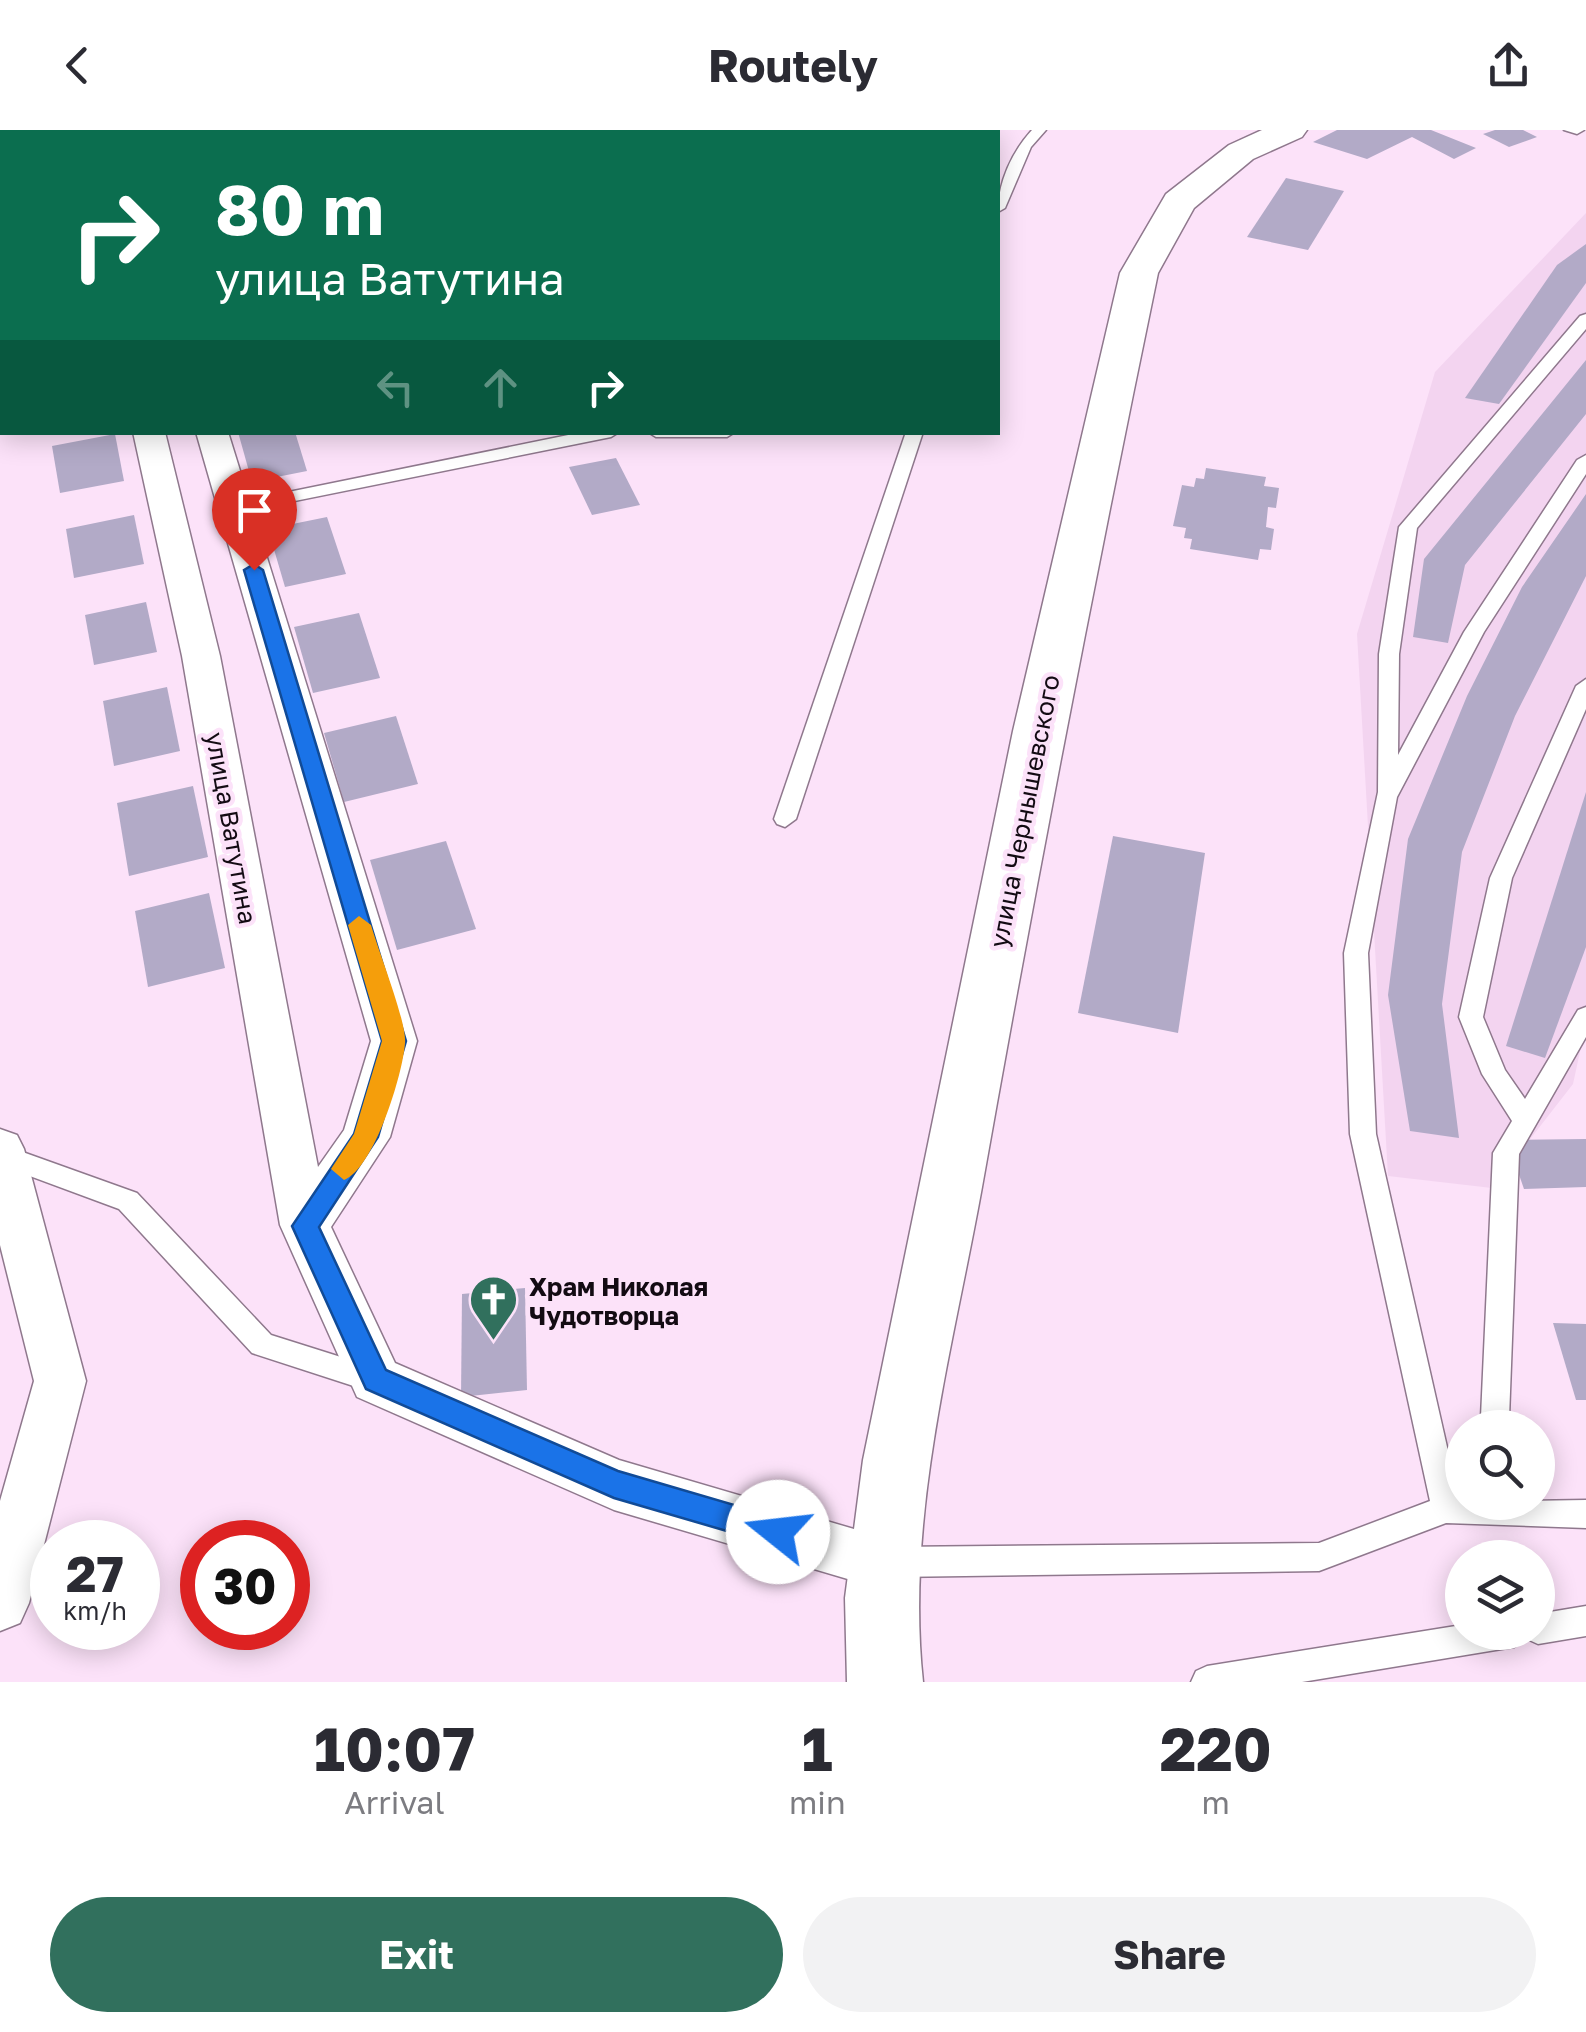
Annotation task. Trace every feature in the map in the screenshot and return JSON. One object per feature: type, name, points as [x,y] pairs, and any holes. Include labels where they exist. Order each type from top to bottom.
[{"type":"main road","name":"улица Чернышевского","points":[[885,1682],[881,1648],[885,1562],[898,1460],[1038,732],[1139,273],[1179,202],[1242,152],[1290,130]]},
{"type":"street","name":"улица Ватутина","points":[[150,435],[201,656],[305,1226],[376,1380]]},
{"type":"street","points":[[210,436],[394,1041],[366,1137],[305,1226]]},
{"type":"street","points":[[0,1603],[60,1381],[2,1152]]},
{"type":"street","points":[[376,1380],[614,1484],[885,1562]]},
{"type":"lane","points":[[1000,203],[1025,146],[1039,130]]},
{"type":"lane","points":[[1445,1505],[1362,1134],[1356,953],[1386,797],[1390,654],[1408,528],[1586,319]]},
{"type":"lane","points":[[234,508],[596,435]]},
{"type":"lane","points":[[785,819],[914,435]]},
{"type":"lane","points":[[1386,797],[1474,632],[1586,460]]},
{"type":"lane","points":[[1525,1120],[1494,1074],[1471,1017],[1501,878],[1586,686]]},
{"type":"lane","points":[[1495,1410],[1506,1153],[1586,1016]]},
{"type":"lane","points":[[2,1152],[128,1201],[262,1344],[376,1380]]},
{"type":"lane","points":[[885,1562],[1319,1557],[1445,1509]]},
{"type":"lane","points":[[1555,1513],[1586,1514]]},
{"type":"lane","points":[[1555,1626],[1586,1621]]},
{"type":"lane","points":[[1206,1682],[1445,1643]]},
{"type":"shaded area","points":[[1586,213],[1586,1024],[1573,1084],[1492,1188],[1388,1176],[1357,634],[1435,372]]},
{"type":"building","points":[[1337,130],[1431,130],[1476,148],[1454,159],[1412,137],[1367,159],[1313,142]]},
{"type":"building","points":[[1523,130],[1537,137],[1509,147],[1483,134]]},
{"type":"building","points":[[1286,178],[1344,191],[1308,250],[1247,237]]},
{"type":"building","points":[[1586,244],[1586,283],[1499,404],[1465,398],[1557,265]]},
{"type":"building","points":[[1586,360],[1586,414],[1465,565],[1448,643],[1413,637],[1424,559]]},
{"type":"building","points":[[115,435],[124,481],[60,493],[52,446]]},
{"type":"building","points":[[239,435],[296,435],[307,471],[252,482]]},
{"type":"building","points":[[616,458],[640,505],[592,515],[569,467]]},
{"type":"building","points":[[1206,468],[1266,477],[1264,486],[1279,488],[1276,508],[1268,507],[1266,527],[1274,529],[1271,550],[1260,549],[1258,560],[1190,549],[1192,539],[1184,538],[1186,528],[1173,526],[1182,485],[1194,487],[1196,478],[1204,479]]},
{"type":"building","points":[[1586,494],[1586,576],[1515,716],[1462,852],[1442,1004],[1459,1138],[1410,1131],[1388,995],[1408,839],[1467,696],[1522,587]]},
{"type":"building","points":[[134,515],[144,564],[74,578],[66,529]]},
{"type":"building","points":[[327,517],[346,574],[285,587],[268,529]]},
{"type":"building","points":[[146,602],[157,652],[94,665],[85,615]]},
{"type":"building","points":[[359,613],[380,678],[313,693],[294,627]]},
{"type":"building","points":[[167,687],[180,751],[114,766],[103,701]]},
{"type":"building","points":[[396,716],[418,784],[344,802],[324,733]]},
{"type":"building","points":[[193,786],[208,857],[129,876],[117,803]]},
{"type":"building","points":[[1586,792],[1586,947],[1545,1058],[1506,1046]]},
{"type":"building","points":[[1113,836],[1205,853],[1178,1033],[1078,1013]]},
{"type":"building","points":[[446,841],[476,929],[397,950],[370,860]]},
{"type":"building","points":[[209,893],[225,968],[148,987],[135,911]]},
{"type":"building","points":[[1586,1139],[1586,1187],[1524,1189],[1507,1140]]},
{"type":"building","name":"Храм Николая Чудотворца","points":[[525,1288],[527,1390],[461,1397],[462,1294]]},
{"type":"building","points":[[1553,1323],[1586,1324],[1586,1400],[1576,1400]]},
{"type":"slow traffic","points":[[344,1169],[366,1137],[394,1041],[359,925]]},
{"type":"place","name":"Храм Николая Чудотворца","points":[[494,1342]]},
{"type":"route","points":[[254,570],[394,1041],[366,1137],[305,1226],[376,1380],[614,1484],[778,1532]]}]
